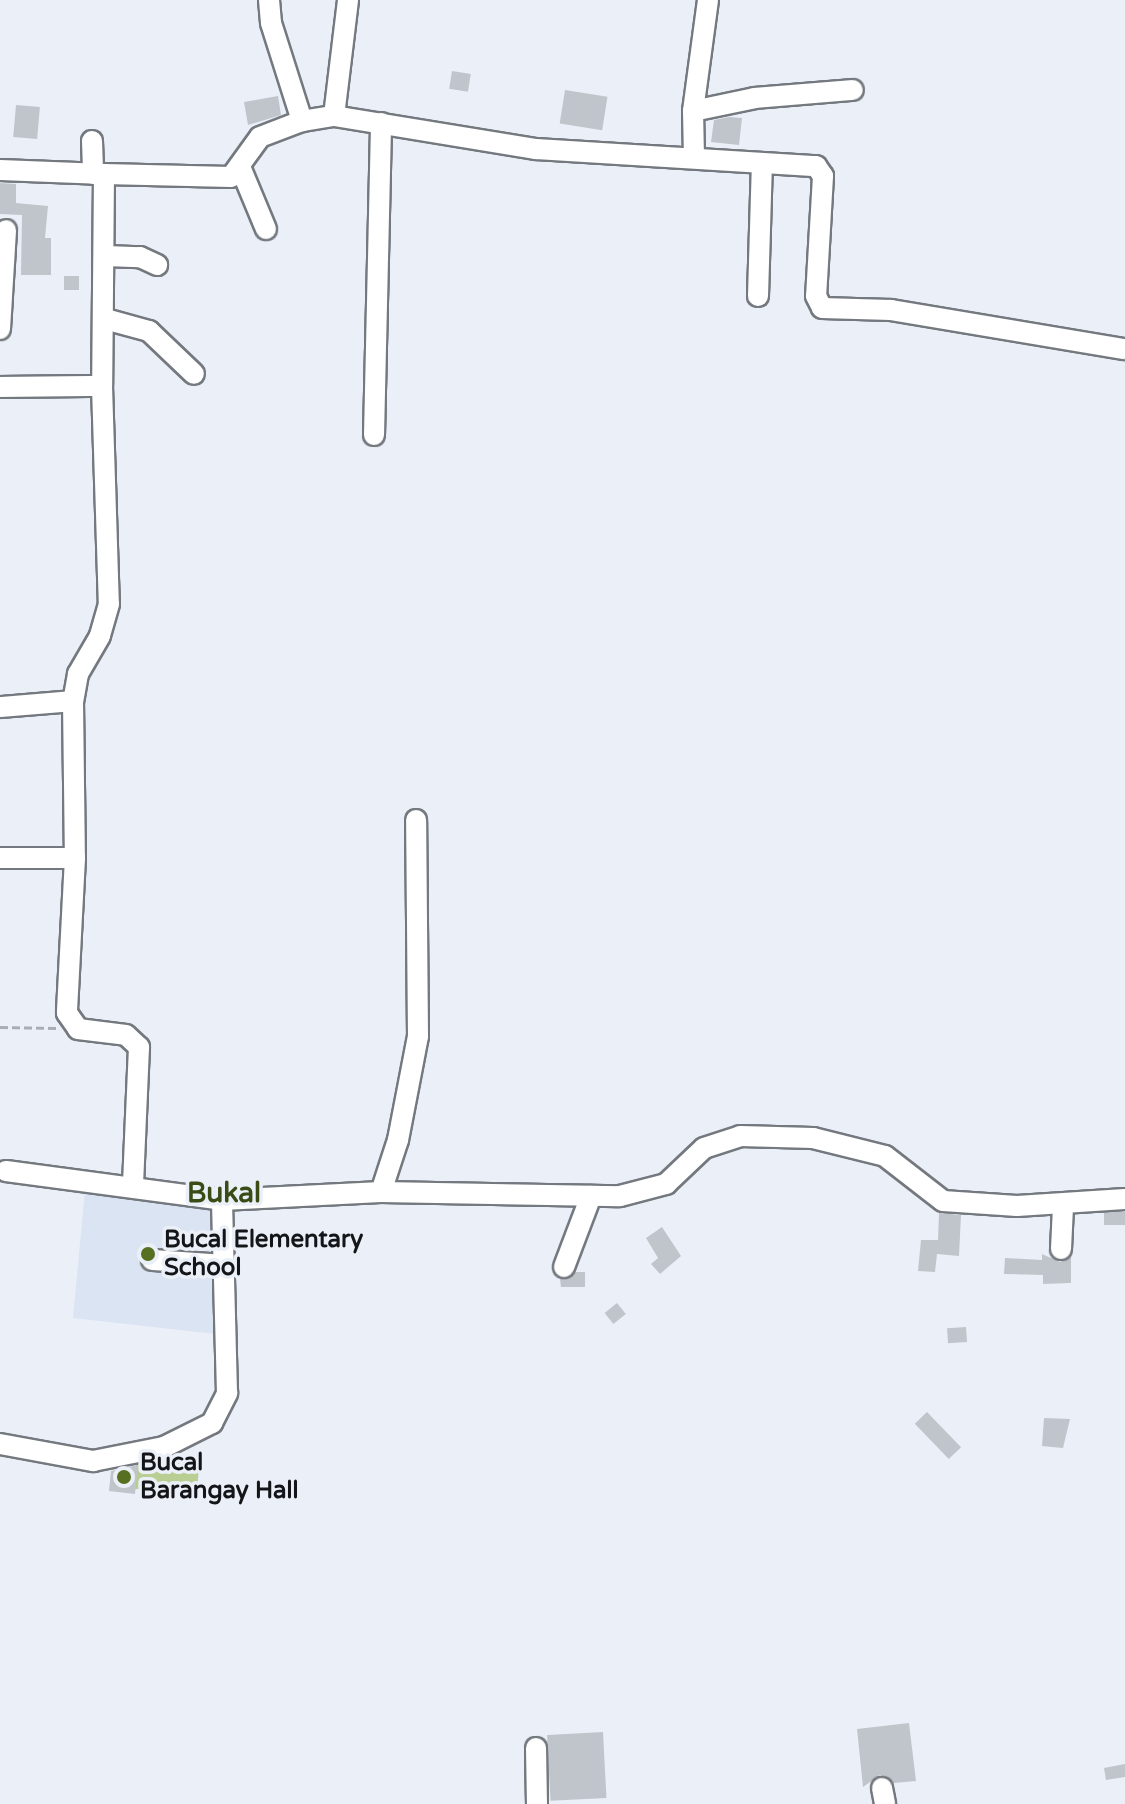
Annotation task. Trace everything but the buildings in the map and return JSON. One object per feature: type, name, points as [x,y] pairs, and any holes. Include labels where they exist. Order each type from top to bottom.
[{"type":"street","points":[[269,0],[271,23],[302,121]]},
{"type":"street","points":[[334,116],[348,0]]},
{"type":"street","points":[[694,158],[693,111],[708,0]]},
{"type":"street","points":[[693,111],[755,98],[853,90]]},
{"type":"street","points":[[0,170],[226,177],[241,169],[255,141],[302,121],[334,116],[536,149],[816,166],[822,171],[816,302],[822,308],[891,310],[1124,352]]},
{"type":"street","points":[[374,435],[381,123]]},
{"type":"street","points":[[92,141],[105,256],[102,386],[109,604],[100,636],[78,674],[73,701],[75,858],[67,1013],[78,1029],[126,1035],[139,1047],[133,1186]]},
{"type":"street","points":[[758,296],[762,163]]},
{"type":"street","points":[[241,169],[266,229]]},
{"type":"street","points":[[0,329],[6,230]]},
{"type":"street","points":[[105,256],[140,257],[157,265]]},
{"type":"street","points":[[105,319],[149,331],[194,374]]},
{"type":"street","points":[[0,387],[102,386]]},
{"type":"street","points":[[0,707],[73,701]]},
{"type":"street","points":[[381,1192],[398,1140],[418,1036],[416,820]]},
{"type":"street","points":[[0,858],[75,858]]},
{"type":"street","points":[[6,1171],[222,1200],[381,1192],[591,1196],[649,1191],[666,1184],[717,1140],[755,1136],[813,1138],[885,1156],[943,1201],[1063,1206],[1125,1199]]},
{"type":"street","points":[[564,1267],[591,1196]]},
{"type":"street","points":[[0,1444],[93,1461],[164,1447],[212,1423],[227,1393],[222,1200]]},
{"type":"street","points":[[1061,1249],[1063,1206]]},
{"type":"street","points":[[152,1260],[225,1265]]},
{"type":"street","points":[[536,1748],[537,1804]]},
{"type":"path","points":[[0,1027],[78,1029]]},
{"type":"shaded area","name":"Bucal Elementary School","points":[[85,1189],[217,1191],[215,1334],[73,1318]]},
{"type":"green space","points":[[137,1453],[200,1458],[197,1494],[134,1489]]},
{"type":"place","name":"Bucal Elementary School","points":[[148,1254]]},
{"type":"place","name":"Bucal Barangay Hall","points":[[124,1477]]},
{"type":"district","name":"Bukal","points":[[224,1193]]}]
